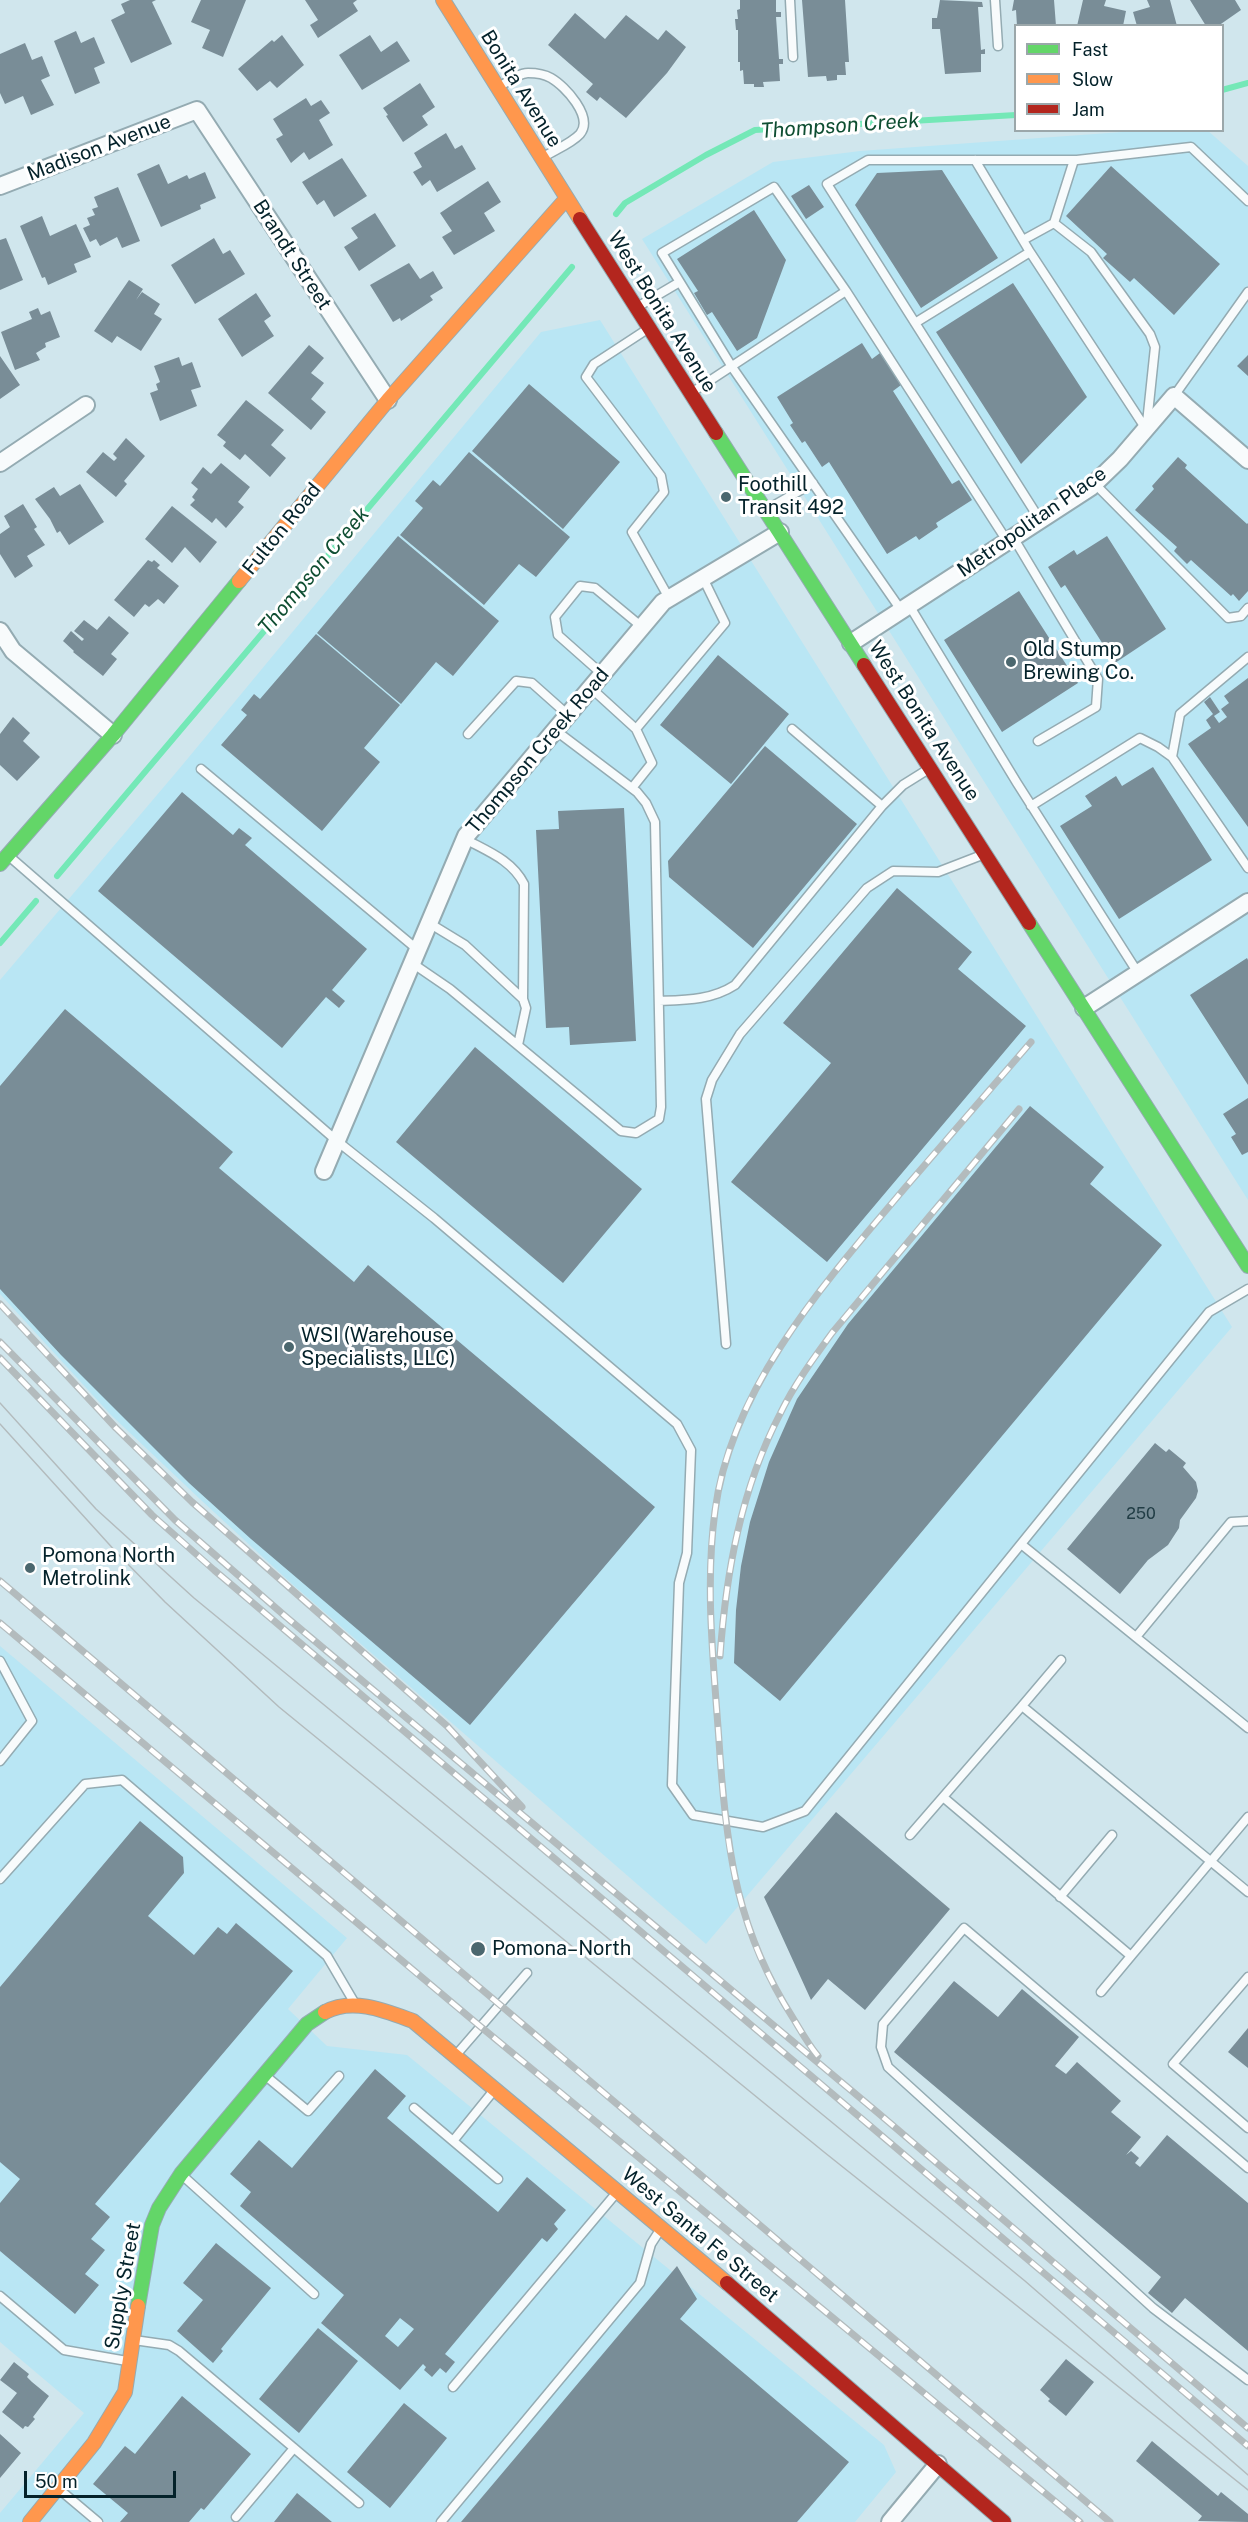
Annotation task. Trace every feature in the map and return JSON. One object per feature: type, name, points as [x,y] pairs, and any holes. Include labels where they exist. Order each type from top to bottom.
[{"type":"street","name":"Bonita Avenue","points":[[449,1],[497,88],[567,198]]},
{"type":"street","name":"Madison Avenue","points":[[0,186],[197,110]]},
{"type":"street","name":"Brandt Street","points":[[197,110],[387,400]]},
{"type":"street","name":"Fulton Road","points":[[2,856],[113,735],[387,400],[567,198]]},
{"type":"street","name":"West Bonita Avenue","points":[[567,198],[1248,1266]]},
{"type":"street","name":"Metropolitan Place","points":[[850,643],[1094,483],[1120,459],[1174,396]]},
{"type":"street","points":[[1174,396],[1248,460]]},
{"type":"street","points":[[0,463],[86,405]]},
{"type":"street","name":"Thompson Creek Road","points":[[324,1171],[465,839],[663,602],[780,532]]},
{"type":"street","points":[[0,631],[13,651],[113,735]]},
{"type":"street","points":[[1084,1008],[1248,902]]},
{"type":"street","name":"West Santa Fe Street","points":[[356,2005],[384,2010],[413,2021],[662,2227],[1004,2522]]},
{"type":"street","name":"Supply Street","points":[[30,2522],[117,2411],[125,2392],[152,2225],[169,2190],[307,2024],[334,2008],[356,2005]]},
{"type":"street","points":[[890,2522],[938,2464]]},
{"type":"lane","points":[[790,0],[793,57]]},
{"type":"lane","points":[[995,0],[998,46]]},
{"type":"lane","points":[[497,88],[525,73],[537,74],[550,77],[563,87],[574,102],[583,117],[583,128],[579,135],[542,158]]},
{"type":"lane","points":[[1040,520],[827,184],[868,160],[1074,160],[1191,147],[1248,201]]},
{"type":"lane","points":[[975,160],[1030,252],[1146,429]]},
{"type":"lane","points":[[1023,240],[1054,223],[1074,160]]},
{"type":"lane","points":[[1038,741],[1096,707],[1098,679],[1010,539],[846,291],[774,187],[662,254],[732,367],[813,483],[905,608],[1138,973]]},
{"type":"lane","points":[[1054,223],[1091,252],[1150,334],[1155,347],[1146,429]]},
{"type":"lane","points":[[915,323],[1030,252]]},
{"type":"lane","points":[[636,308],[678,283]]},
{"type":"lane","points":[[691,393],[846,291]]},
{"type":"lane","points":[[1174,396],[1248,292]]},
{"type":"lane","points":[[649,328],[594,364],[586,376],[661,476],[664,492],[632,532],[669,598]]},
{"type":"lane","points":[[765,510],[813,483]]},
{"type":"lane","points":[[1094,483],[1228,618],[1241,616],[1248,608]]},
{"type":"lane","points":[[636,729],[725,623],[703,578]]},
{"type":"lane","points":[[602,674],[558,635],[555,616],[580,586],[595,588],[642,627]]},
{"type":"lane","points":[[1172,757],[1180,714],[1248,657]]},
{"type":"lane","points":[[468,734],[516,681],[532,683],[568,715]]},
{"type":"lane","points":[[591,688],[636,729],[652,763],[632,788]]},
{"type":"lane","points":[[792,729],[882,806]]},
{"type":"lane","points":[[201,769],[450,989],[621,1131],[636,1133],[659,1119],[661,1107],[655,822],[646,803],[632,788],[555,730]]},
{"type":"lane","points":[[1031,806],[1140,738],[1172,757],[1248,868]]},
{"type":"lane","points":[[659,1001],[702,998],[724,992],[735,985],[882,806],[903,785],[930,768]]},
{"type":"lane","points":[[465,839],[504,861],[518,872],[524,884],[523,999],[526,1008],[519,1045]]},
{"type":"lane","points":[[726,1344],[706,1099],[712,1080],[740,1034],[867,888],[893,871],[938,872],[985,853]]},
{"type":"lane","points":[[2,856],[337,1141],[434,1218],[677,1424],[691,1450],[687,1553],[679,1583],[672,1785],[693,1815],[763,1827],[805,1811],[1209,1312],[1248,1289]]},
{"type":"lane","points":[[429,923],[465,945],[523,999]]},
{"type":"lane","points":[[1136,1637],[1232,1522],[1248,1521]]},
{"type":"lane","points":[[1021,1544],[1248,1728]]},
{"type":"lane","points":[[910,1836],[1061,1660]]},
{"type":"lane","points":[[0,1661],[32,1721],[0,1761]]},
{"type":"lane","points":[[1022,1706],[1248,1892]]},
{"type":"lane","points":[[0,1879],[85,1784],[122,1780],[327,1956],[356,2005]]},
{"type":"lane","points":[[943,1797],[1131,1956]]},
{"type":"lane","points":[[1101,1992],[1248,1817]]},
{"type":"lane","points":[[1060,1896],[1112,1835]]},
{"type":"lane","points":[[1248,2168],[964,1928],[883,2024],[881,2047],[888,2067],[1153,2308],[1248,2380]]},
{"type":"lane","points":[[456,2056],[527,1973]]},
{"type":"lane","points":[[1248,1977],[1173,2064],[1248,2128]]},
{"type":"lane","points":[[264,2074],[308,2111],[339,2076]]},
{"type":"lane","points":[[453,2141],[495,2089]]},
{"type":"lane","points":[[414,2108],[498,2179]]},
{"type":"lane","points":[[181,2174],[314,2294]]},
{"type":"lane","points":[[453,2387],[618,2191]]},
{"type":"lane","points":[[441,2522],[640,2283],[651,2244],[662,2227]]},
{"type":"lane","points":[[0,2296],[64,2350],[130,2362]]},
{"type":"lane","points":[[133,2340],[169,2345],[179,2351],[359,2503]]},
{"type":"lane","points":[[236,2517],[294,2448]]},
{"type":"lane","points":[[57,2488],[98,2522]]},
{"type":"shaded area","points":[[1122,132],[1209,132],[1248,166],[1248,1200],[642,239],[773,162],[860,151]]},
{"type":"shaded area","points":[[600,320],[1232,1327],[706,1944],[292,1584],[111,1415],[0,1294],[0,980],[179,769],[541,332]]},
{"type":"shaded area","points":[[0,1646],[347,1938],[288,2009],[327,2046],[407,2055],[884,2445],[896,2472],[855,2522],[0,2522],[0,2513],[84,2413],[0,2342]]},
{"type":"building","points":[[130,0],[156,0],[152,2],[172,44],[131,63],[111,20],[125,13],[121,4]]},
{"type":"building","points":[[201,0],[246,0],[223,57],[202,48],[210,30],[191,22]]},
{"type":"building","points":[[305,0],[357,0],[353,3],[358,11],[318,38],[310,25],[318,20]]},
{"type":"building","points":[[740,0],[776,0],[776,12],[781,12],[781,17],[776,17],[779,59],[783,59],[783,64],[779,64],[780,81],[763,82],[764,87],[744,84],[743,70],[740,71],[740,62],[738,62],[738,30],[736,30],[735,19],[738,19],[737,10],[740,9]]},
{"type":"building","points":[[802,0],[845,0],[849,62],[845,62],[846,75],[837,75],[837,80],[827,81],[826,76],[808,77]]},
{"type":"building","points":[[940,0],[982,2],[983,7],[978,7],[981,50],[985,49],[985,54],[981,54],[981,72],[945,74],[940,29],[932,29],[932,18],[937,18]]},
{"type":"building","points":[[1014,0],[1054,0],[1056,24],[1017,24],[1016,10],[1012,11]]},
{"type":"building","points":[[1083,0],[1106,0],[1104,6],[1126,11],[1123,24],[1077,24]]},
{"type":"building","points":[[1147,0],[1170,0],[1176,24],[1136,24],[1133,12],[1150,7]]},
{"type":"building","points":[[1190,0],[1235,0],[1241,10],[1221,24],[1205,24]]},
{"type":"building","points":[[575,13],[605,39],[626,15],[658,40],[666,30],[686,47],[667,73],[626,118],[600,97],[597,101],[586,92],[593,84],[548,45]]},
{"type":"building","points":[[76,31],[81,43],[94,37],[105,63],[94,68],[100,83],[75,94],[54,41]]},
{"type":"building","points":[[282,35],[304,65],[277,88],[270,81],[257,91],[238,69],[272,40],[274,42]]},
{"type":"building","points":[[370,35],[381,52],[397,41],[410,61],[362,90],[339,55]]},
{"type":"building","points":[[25,43],[32,60],[42,56],[50,76],[41,80],[54,105],[31,115],[23,96],[5,104],[0,93],[0,54]]},
{"type":"building","points":[[420,83],[435,107],[422,116],[428,125],[403,142],[383,108]]},
{"type":"building","points":[[306,98],[311,106],[321,100],[330,113],[319,120],[333,145],[309,160],[304,152],[291,163],[276,139],[283,135],[273,119]]},
{"type":"building","points":[[446,133],[455,149],[462,145],[476,169],[437,192],[430,180],[422,186],[413,172],[422,167],[414,153]]},
{"type":"building","points":[[342,158],[367,196],[334,217],[324,200],[317,205],[302,182]]},
{"type":"building","points":[[159,164],[168,184],[187,175],[189,179],[205,172],[216,198],[200,205],[201,209],[161,227],[137,174]]},
{"type":"building","points":[[1111,166],[1220,264],[1174,315],[1134,278],[1130,282],[1103,258],[1107,254],[1066,216]]},
{"type":"building","points":[[942,170],[998,258],[921,308],[855,205],[877,173]]},
{"type":"building","points":[[488,181],[501,202],[484,213],[495,231],[454,255],[442,237],[452,231],[440,213]]},
{"type":"building","points":[[809,185],[824,207],[806,219],[791,196]]},
{"type":"building","points":[[118,187],[140,241],[122,248],[117,237],[100,246],[96,239],[90,242],[83,228],[90,225],[87,218],[95,215],[92,209],[98,207],[94,197]]},
{"type":"building","points":[[754,210],[786,260],[757,338],[737,351],[712,312],[707,315],[694,293],[698,291],[677,259]]},
{"type":"building","points":[[375,213],[396,246],[359,271],[344,247],[358,238],[351,228]]},
{"type":"building","points":[[42,216],[50,236],[76,224],[91,257],[74,264],[77,272],[48,285],[45,277],[42,278],[20,226]]},
{"type":"building","points":[[6,238],[23,280],[0,290],[0,240]]},
{"type":"building","points":[[214,238],[223,254],[230,250],[245,274],[195,304],[171,265]]},
{"type":"building","points":[[409,263],[420,279],[433,271],[443,288],[430,296],[433,300],[401,321],[400,318],[393,322],[370,285]]},
{"type":"building","points":[[129,280],[143,289],[136,300],[142,292],[160,304],[154,314],[162,319],[141,351],[117,336],[112,343],[94,331]]},
{"type":"building","points":[[1013,283],[1087,397],[1021,464],[936,332]]},
{"type":"building","points":[[256,293],[271,316],[264,321],[274,336],[242,357],[218,319]]},
{"type":"building","points":[[38,308],[41,315],[50,311],[60,337],[45,343],[46,347],[36,353],[40,360],[15,370],[1,332],[32,319],[29,312]]},
{"type":"building","points":[[862,343],[872,359],[880,353],[901,385],[893,391],[952,484],[959,480],[972,500],[936,523],[938,527],[919,540],[916,536],[887,554],[829,462],[822,467],[805,441],[802,443],[790,425],[793,423],[777,397]]},
{"type":"building","points":[[309,345],[324,358],[311,373],[324,383],[311,399],[326,412],[311,430],[268,393]]},
{"type":"building","points":[[1248,355],[1248,376],[1237,366]]},
{"type":"building","points":[[0,356],[20,385],[0,399]]},
{"type":"building","points":[[179,357],[182,366],[192,362],[201,387],[191,390],[197,406],[160,421],[150,393],[158,390],[156,384],[160,382],[154,366]]},
{"type":"building","points":[[529,384],[620,462],[563,529],[472,451]]},
{"type":"building","points":[[246,400],[284,430],[271,445],[286,458],[270,477],[245,454],[240,460],[223,446],[226,442],[217,435]]},
{"type":"building","points":[[126,438],[145,456],[124,481],[127,484],[116,497],[86,472],[103,452],[114,461],[117,458],[113,454]]},
{"type":"building","points":[[469,452],[570,537],[536,577],[519,564],[484,605],[400,535],[423,508],[415,501],[433,480],[440,486]]},
{"type":"building","points":[[1178,457],[1187,465],[1185,468],[1248,523],[1248,591],[1239,601],[1191,560],[1187,564],[1174,551],[1177,547],[1135,510],[1154,489],[1152,486]]},
{"type":"building","points":[[221,463],[250,487],[238,502],[244,507],[226,528],[216,518],[212,523],[190,505],[195,500],[192,497],[198,489],[191,483],[203,467],[211,474]]},
{"type":"building","points":[[80,484],[104,522],[69,545],[60,531],[57,533],[35,499],[54,487],[60,496]]},
{"type":"building","points":[[23,504],[37,527],[34,529],[45,545],[27,556],[33,566],[15,578],[0,554],[0,534],[10,527],[4,516]]},
{"type":"building","points":[[172,506],[217,542],[200,563],[185,547],[172,563],[145,539]]},
{"type":"building","points":[[398,536],[499,621],[453,676],[436,662],[401,704],[317,633]]},
{"type":"building","points":[[1107,536],[1166,629],[1115,663],[1065,585],[1061,588],[1048,567],[1074,550],[1077,555]]},
{"type":"building","points":[[148,560],[152,562],[154,560],[160,565],[157,568],[179,586],[164,604],[158,599],[149,607],[145,604],[134,617],[114,600]]},
{"type":"building","name":"Old Stump Brewing Co.","points":[[1019,591],[1078,683],[1002,732],[944,640]]},
{"type":"building","points":[[109,616],[129,633],[111,654],[117,659],[103,676],[63,641],[71,631],[82,641],[84,639],[74,631],[84,620],[97,630]]},
{"type":"building","points":[[316,634],[400,705],[364,748],[380,762],[322,831],[221,745],[247,715],[241,710],[254,694],[260,699]]},
{"type":"building","points":[[718,655],[789,714],[731,784],[660,725]]},
{"type":"building","points":[[1248,678],[1248,827],[1188,744],[1211,728],[1206,720],[1213,714],[1204,702],[1210,697],[1220,712],[1214,716],[1219,723],[1227,717],[1221,709],[1229,703],[1224,696]]},
{"type":"building","points":[[13,717],[30,733],[23,741],[40,757],[17,781],[0,765],[0,734]]},
{"type":"building","points":[[765,746],[857,824],[753,948],[669,877],[668,861]]},
{"type":"building","points":[[1153,767],[1212,860],[1119,919],[1060,826],[1092,806],[1085,796],[1116,776],[1122,786]]},
{"type":"building","points":[[182,792],[233,835],[239,828],[252,838],[245,845],[367,949],[332,990],[345,1001],[339,1008],[326,997],[282,1048],[98,891]]},
{"type":"building","points":[[624,808],[636,1041],[570,1045],[569,1027],[546,1028],[536,830],[559,829],[558,811]]},
{"type":"building","points":[[897,888],[972,952],[958,969],[1026,1026],[827,1262],[731,1182],[831,1063],[783,1023]]},
{"type":"building","points":[[1247,958],[1248,960],[1248,1085],[1190,995]]},
{"type":"building","points":[[65,1009],[233,1152],[219,1168],[354,1282],[368,1265],[655,1507],[470,1725],[251,1539],[189,1483],[61,1355],[0,1289],[0,1086]]},
{"type":"building","points":[[475,1047],[642,1189],[563,1283],[396,1142]]},
{"type":"building","points":[[1248,1098],[1248,1152],[1242,1155],[1231,1137],[1236,1134],[1223,1114]]},
{"type":"building","points":[[1030,1106],[1104,1167],[1090,1184],[1162,1245],[780,1701],[734,1663],[736,1610],[741,1566],[750,1522],[769,1462],[797,1399],[848,1324]]},
{"type":"building","points":[[1155,1443],[1166,1452],[1169,1449],[1186,1463],[1183,1467],[1196,1482],[1198,1491],[1168,1545],[1148,1560],[1120,1594],[1067,1549]]},
{"type":"building","points":[[836,1812],[950,1909],[865,2010],[828,1979],[811,2000],[764,1897]]},
{"type":"building","points":[[140,1821],[183,1857],[184,1873],[148,1916],[194,1955],[218,1927],[227,1934],[236,1923],[293,1971],[95,2204],[110,2217],[91,2239],[105,2250],[85,2274],[99,2285],[75,2314],[0,2251],[0,2203],[20,2179],[0,2162],[0,1987]]},
{"type":"building","points":[[954,1981],[998,2017],[1022,1989],[1079,2037],[1055,2066],[1066,2074],[1077,2062],[1121,2101],[1111,2112],[1141,2137],[1126,2155],[1131,2151],[1139,2158],[1135,2163],[1140,2167],[1167,2135],[1248,2203],[1248,2351],[1185,2298],[1172,2313],[1148,2293],[1161,2277],[894,2052]]},
{"type":"building","points":[[1248,2028],[1248,2068],[1228,2052]]},
{"type":"building","points":[[375,2069],[406,2096],[387,2118],[498,2212],[527,2177],[566,2210],[554,2224],[558,2229],[547,2242],[542,2238],[445,2354],[455,2362],[446,2373],[440,2368],[432,2377],[424,2370],[426,2367],[423,2364],[400,2390],[321,2323],[344,2295],[240,2206],[251,2192],[230,2174],[259,2140],[292,2168]],"holes":[[[400,2318],[414,2329],[398,2347],[385,2336]]]},
{"type":"building","points":[[216,2243],[271,2288],[221,2349],[223,2351],[213,2363],[177,2331],[203,2300],[183,2283]]},
{"type":"building","points":[[677,2266],[697,2299],[680,2319],[849,2462],[797,2522],[461,2522]]},
{"type":"building","points":[[318,2328],[358,2361],[299,2433],[259,2399]]},
{"type":"building","points":[[1066,2359],[1094,2382],[1066,2416],[1048,2401],[1050,2399],[1040,2390]]},
{"type":"building","points":[[14,2362],[29,2374],[27,2377],[49,2396],[33,2417],[35,2419],[23,2429],[2,2412],[17,2393],[0,2380]]},
{"type":"building","points":[[182,2396],[251,2454],[204,2510],[201,2508],[189,2522],[120,2522],[128,2513],[93,2484],[125,2446],[135,2454]]},
{"type":"building","points":[[404,2403],[447,2438],[390,2508],[347,2472]]},
{"type":"building","points":[[0,2434],[21,2453],[0,2478]]},
{"type":"building","points":[[1152,2441],[1218,2496],[1221,2492],[1248,2514],[1248,2522],[1198,2521],[1202,2516],[1136,2461]]},
{"type":"building","points":[[297,2493],[332,2522],[274,2522]]},
{"type":"waterway","name":"Thompson Creek","points":[[1224,89],[1248,83]]},
{"type":"waterway","name":"Thompson Creek","points":[[616,214],[625,203],[706,155],[755,130],[1014,115]]},
{"type":"waterway","name":"Thompson Creek","points":[[57,876],[572,267]]},
{"type":"waterway","name":"Thompson Creek","points":[[0,943],[36,901]]},
{"type":"tram line","points":[[0,1403],[96,1509],[194,1598],[1025,2281],[1248,2475]]},
{"type":"tram line","points":[[0,1424],[117,1553],[165,1602],[279,1707],[824,2152],[1248,2490]]},
{"type":"railway","points":[[818,2056],[774,1986],[759,1955],[738,1892],[723,1792],[713,1664],[710,1572],[715,1511],[725,1465],[740,1421],[761,1379],[786,1338],[874,1224],[1031,1042]]},
{"type":"railway","points":[[720,1656],[731,1563],[745,1502],[766,1443],[785,1403],[832,1333],[1019,1109]]},
{"type":"railway","points":[[0,1304],[116,1428],[192,1502],[447,1726],[522,1807]]},
{"type":"railway","points":[[0,1342],[175,1520],[285,1616],[877,2112],[1248,2428]]},
{"type":"railway","points":[[0,1358],[152,1515],[214,1570],[1248,2446]]},
{"type":"railway","points":[[0,1581],[1110,2522]]},
{"type":"railway","points":[[0,1623],[481,2027],[1080,2522]]},
{"type":"traffic: fast","points":[[716,433],[864,665]]},
{"type":"traffic: fast","points":[[0,864],[113,735],[239,581]]},
{"type":"traffic: fast","points":[[1029,923],[1248,1266]]},
{"type":"traffic: fast","points":[[138,2306],[152,2225],[159,2208],[181,2174],[307,2024],[325,2012]]},
{"type":"traffic: slow","points":[[443,0],[580,219]]},
{"type":"traffic: slow","points":[[239,581],[388,400],[567,198]]},
{"type":"traffic: slow","points":[[325,2012],[347,2006],[369,2007],[413,2021],[727,2283]]},
{"type":"traffic: slow","points":[[30,2522],[94,2443],[125,2392],[138,2306]]},
{"type":"traffic: jam","points":[[580,219],[716,433]]},
{"type":"traffic: jam","points":[[864,665],[1029,923]]},
{"type":"traffic: jam","points":[[727,2283],[1004,2522]]},
{"type":"place","name":"Foothill Transit 492","points":[[726,497]]},
{"type":"place","name":"Old Stump Brewing Co.","points":[[1011,662]]},
{"type":"place","name":"WSI (Warehouse Specialists, LLC)","points":[[289,1347]]},
{"type":"place","name":"Pomona North Metrolink","points":[[30,1568]]},
{"type":"place","name":"Pomona–North","points":[[478,1949]]}]
